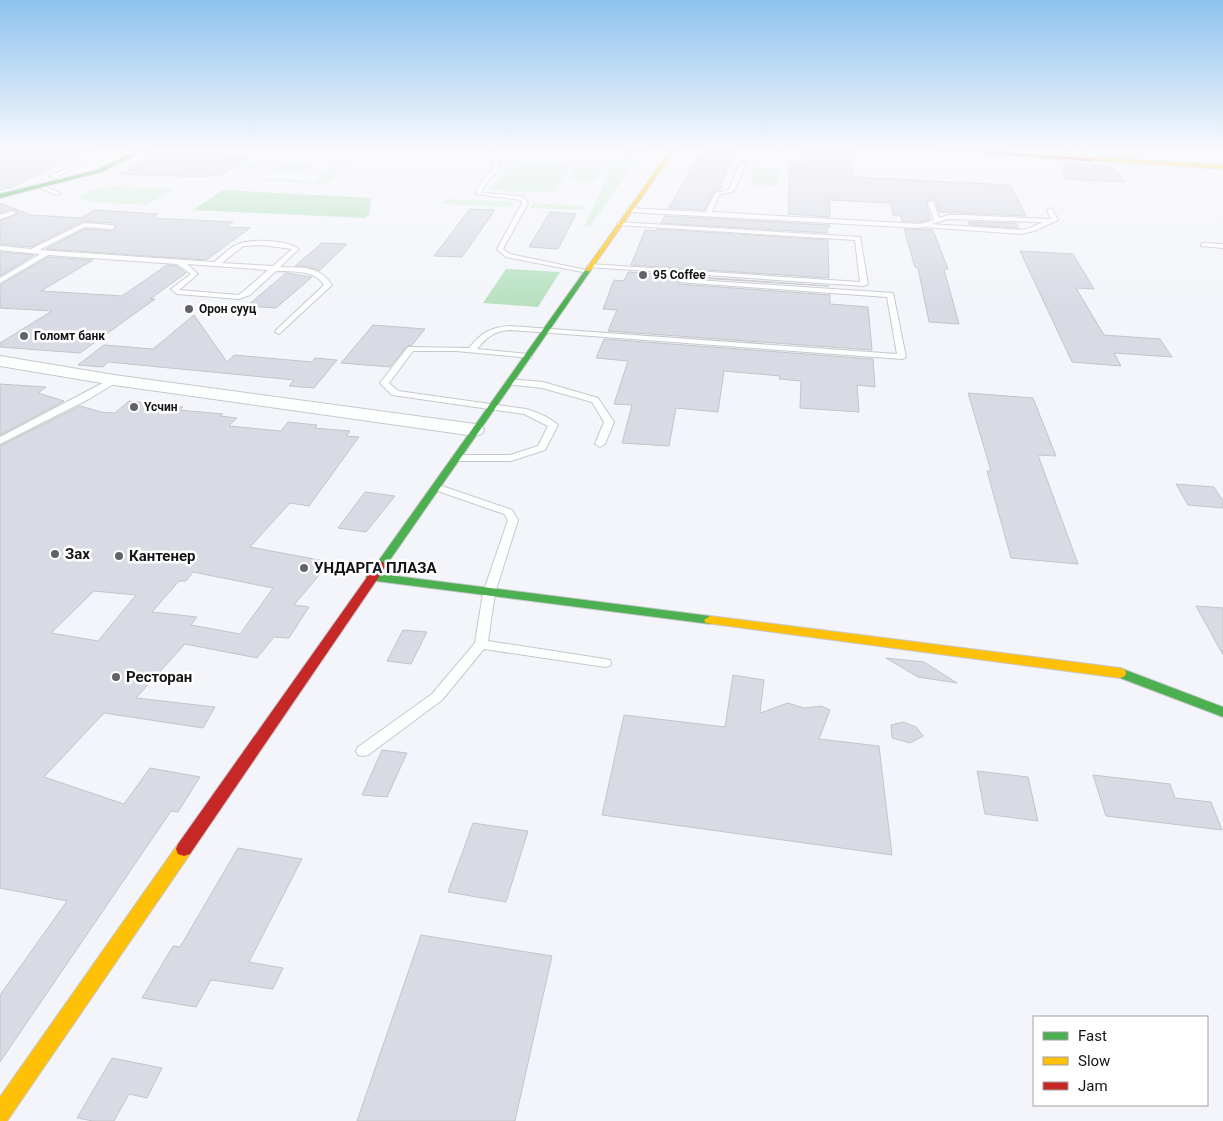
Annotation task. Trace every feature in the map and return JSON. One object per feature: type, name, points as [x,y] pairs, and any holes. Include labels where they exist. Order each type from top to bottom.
[{"type":"street","points":[[0,1114],[636,200]]},
{"type":"street","points":[[0,361],[114,380],[475,430]]},
{"type":"street","points":[[372,577],[1120,673],[1223,712]]},
{"type":"lane","points":[[524,200],[525,203],[500,250],[508,256],[523,260],[588,269],[864,284],[858,238],[619,224]]},
{"type":"lane","points":[[708,214],[714,200]]},
{"type":"lane","points":[[931,203],[937,220]]},
{"type":"lane","points":[[629,210],[1020,232],[1032,230],[1055,220],[1050,210]]},
{"type":"lane","points":[[0,217],[14,213]]},
{"type":"lane","points":[[920,226],[937,220],[964,217],[1051,221]]},
{"type":"lane","points":[[32,252],[84,226],[112,227]]},
{"type":"lane","points":[[179,262],[195,274],[175,289],[177,292],[239,297],[247,293],[296,249],[290,246],[254,243],[240,245],[216,264]]},
{"type":"lane","points":[[1203,245],[1223,246]]},
{"type":"lane","points":[[0,248],[32,252],[312,271],[324,277],[328,285],[279,332]]},
{"type":"lane","points":[[0,281],[47,253]]},
{"type":"lane","points":[[470,350],[487,332],[496,329],[547,330],[902,356],[890,294],[680,281]]},
{"type":"lane","points":[[456,458],[511,458],[542,448],[553,425],[542,418],[526,412],[395,393],[384,383],[411,349],[470,350],[528,356]]},
{"type":"lane","points":[[0,441],[86,397],[114,380]]},
{"type":"lane","points":[[509,382],[543,385],[596,400],[609,422],[600,444]]},
{"type":"lane","points":[[364,751],[437,697],[481,644],[489,593],[513,520],[508,512],[436,487]]},
{"type":"lane","points":[[481,644],[605,663]]},
{"type":"green space","points":[[85,200],[155,200],[147,205]]},
{"type":"green space","points":[[208,200],[371,200],[369,215],[365,218],[193,210]]},
{"type":"green space","points":[[444,200],[513,202],[510,207],[440,204]]},
{"type":"green space","points":[[596,200],[608,200],[591,225],[584,227]]},
{"type":"green space","points":[[533,203],[584,206],[583,210],[530,208]]},
{"type":"green space","points":[[506,269],[560,272],[538,307],[483,303]]},
{"type":"building","points":[[673,200],[709,200],[705,210],[669,208]]},
{"type":"building","points":[[789,200],[829,200],[830,217],[788,214]]},
{"type":"building","points":[[835,200],[929,200],[926,202],[930,219],[920,222],[902,221],[901,216],[893,215],[891,203]]},
{"type":"building","points":[[934,200],[1018,200],[1026,216],[939,212]]},
{"type":"building","points":[[0,203],[31,215],[81,218],[95,210],[158,214],[151,218],[233,222],[227,227],[250,228],[206,260],[46,249],[85,229],[113,231],[117,226],[112,223],[83,221],[31,247],[0,244],[0,221],[17,214],[16,210],[12,209],[0,213]]},
{"type":"building","points":[[470,209],[495,210],[462,257],[434,256]]},
{"type":"building","points":[[550,212],[576,214],[558,249],[529,247]]},
{"type":"building","points":[[665,216],[830,225],[830,227],[827,227],[827,233],[661,223]]},
{"type":"building","points":[[968,222],[1016,223],[1019,228],[970,225]]},
{"type":"building","points":[[657,229],[828,240],[829,278],[631,265],[645,230],[656,231]]},
{"type":"building","points":[[904,229],[933,230],[948,269],[944,269],[959,324],[929,322],[918,268],[915,267]]},
{"type":"building","points":[[322,243],[347,244],[319,271],[310,267],[295,266]]},
{"type":"building","points":[[1020,251],[1073,254],[1094,289],[1076,288],[1104,335],[1160,339],[1172,357],[1114,353],[1121,366],[1072,362]]},
{"type":"building","points":[[0,252],[34,255],[0,276]]},
{"type":"building","points":[[48,257],[93,260],[41,291],[122,296],[167,265],[176,266],[186,273],[150,299],[155,299],[80,353],[0,347],[0,343],[52,311],[0,308],[0,285]]},
{"type":"building","points":[[628,272],[829,286],[681,277],[677,280],[679,284],[830,295],[830,304],[868,307],[872,350],[608,331],[617,310],[603,309],[614,280],[624,281]]},
{"type":"building","name":"Орон сууц","points":[[286,273],[312,277],[276,308],[247,306]]},
{"type":"building","points":[[194,315],[227,362],[234,355],[312,362],[315,358],[337,360],[314,388],[289,386],[294,380],[108,362],[103,367],[78,365],[104,345],[153,349]]},
{"type":"building","points":[[373,325],[425,329],[412,345],[407,346],[390,367],[341,363]]},
{"type":"building","points":[[604,339],[873,359],[875,387],[857,385],[859,412],[800,408],[801,381],[779,379],[780,376],[724,371],[718,412],[676,408],[669,446],[622,443],[632,405],[614,404],[628,361],[596,358]]},
{"type":"building","points":[[0,384],[46,387],[38,393],[64,401],[0,435]]},
{"type":"building","points":[[968,393],[1033,398],[1056,456],[1038,455],[1078,564],[1011,558],[987,471],[991,471]]},
{"type":"building","points":[[129,401],[183,407],[179,410],[223,414],[220,416],[237,418],[229,426],[281,431],[288,422],[317,425],[315,428],[350,431],[346,436],[359,437],[309,506],[290,503],[250,547],[330,562],[294,605],[309,607],[289,638],[274,637],[257,658],[185,644],[136,698],[215,707],[203,728],[104,713],[44,777],[124,804],[150,768],[200,777],[178,812],[171,811],[0,1062],[0,995],[67,901],[0,888],[0,446],[80,406],[101,412],[115,413]],"holes":[[[193,572],[273,588],[240,634],[191,625],[197,617],[152,612],[179,581],[186,581]],[[94,591],[136,595],[98,641],[51,633]]]},
{"type":"building","points":[[1176,484],[1214,487],[1223,501],[1223,508],[1188,505]]},
{"type":"building","points":[[365,492],[395,496],[366,532],[338,528]]},
{"type":"building","points":[[1196,606],[1223,608],[1223,655]]},
{"type":"building","points":[[403,630],[427,632],[411,664],[387,661]]},
{"type":"building","points":[[886,658],[924,662],[957,683],[918,677]]},
{"type":"building","points":[[733,675],[764,680],[760,713],[788,703],[804,708],[821,706],[830,710],[819,739],[879,746],[892,855],[602,815],[624,715],[725,727]]},
{"type":"building","points":[[903,722],[916,727],[923,736],[910,743],[892,738],[891,725]]},
{"type":"building","points":[[382,750],[407,753],[387,797],[362,795]]},
{"type":"building","points":[[977,771],[1028,777],[1038,821],[985,814]]},
{"type":"building","points":[[1093,775],[1170,784],[1175,798],[1211,802],[1222,830],[1106,816]]},
{"type":"building","points":[[473,823],[528,831],[506,902],[448,892]]},
{"type":"building","points":[[238,848],[302,859],[249,962],[283,968],[273,989],[211,980],[196,1007],[142,998],[173,946],[180,947]]},
{"type":"building","points":[[421,935],[552,956],[515,1121],[357,1121]]},
{"type":"building","points":[[112,1058],[162,1068],[147,1098],[129,1094],[114,1121],[93,1121],[77,1118]]},
{"type":"traffic: fast","points":[[381,565],[588,270]]},
{"type":"traffic: fast","points":[[372,577],[710,620]]},
{"type":"traffic: fast","points":[[1120,673],[1223,712]]},
{"type":"traffic: slow","points":[[588,270],[637,200]]},
{"type":"traffic: slow","points":[[710,620],[1120,673]]},
{"type":"traffic: slow","points":[[0,1114],[184,849]]},
{"type":"traffic: jam","points":[[184,849],[381,565]]},
{"type":"place","name":"95 Coffee","points":[[643,275]]},
{"type":"place","name":"Орон сууц","points":[[189,309]]},
{"type":"place","name":"Голомт банк","points":[[24,336]]},
{"type":"place","name":"Үсчин","points":[[134,407]]},
{"type":"place","name":"Зах","points":[[55,554]]},
{"type":"place","name":"Кантенер","points":[[119,556]]},
{"type":"place","name":"УНДАРГА ПЛАЗА","points":[[304,568]]},
{"type":"place","name":"Ресторан","points":[[116,677]]}]
